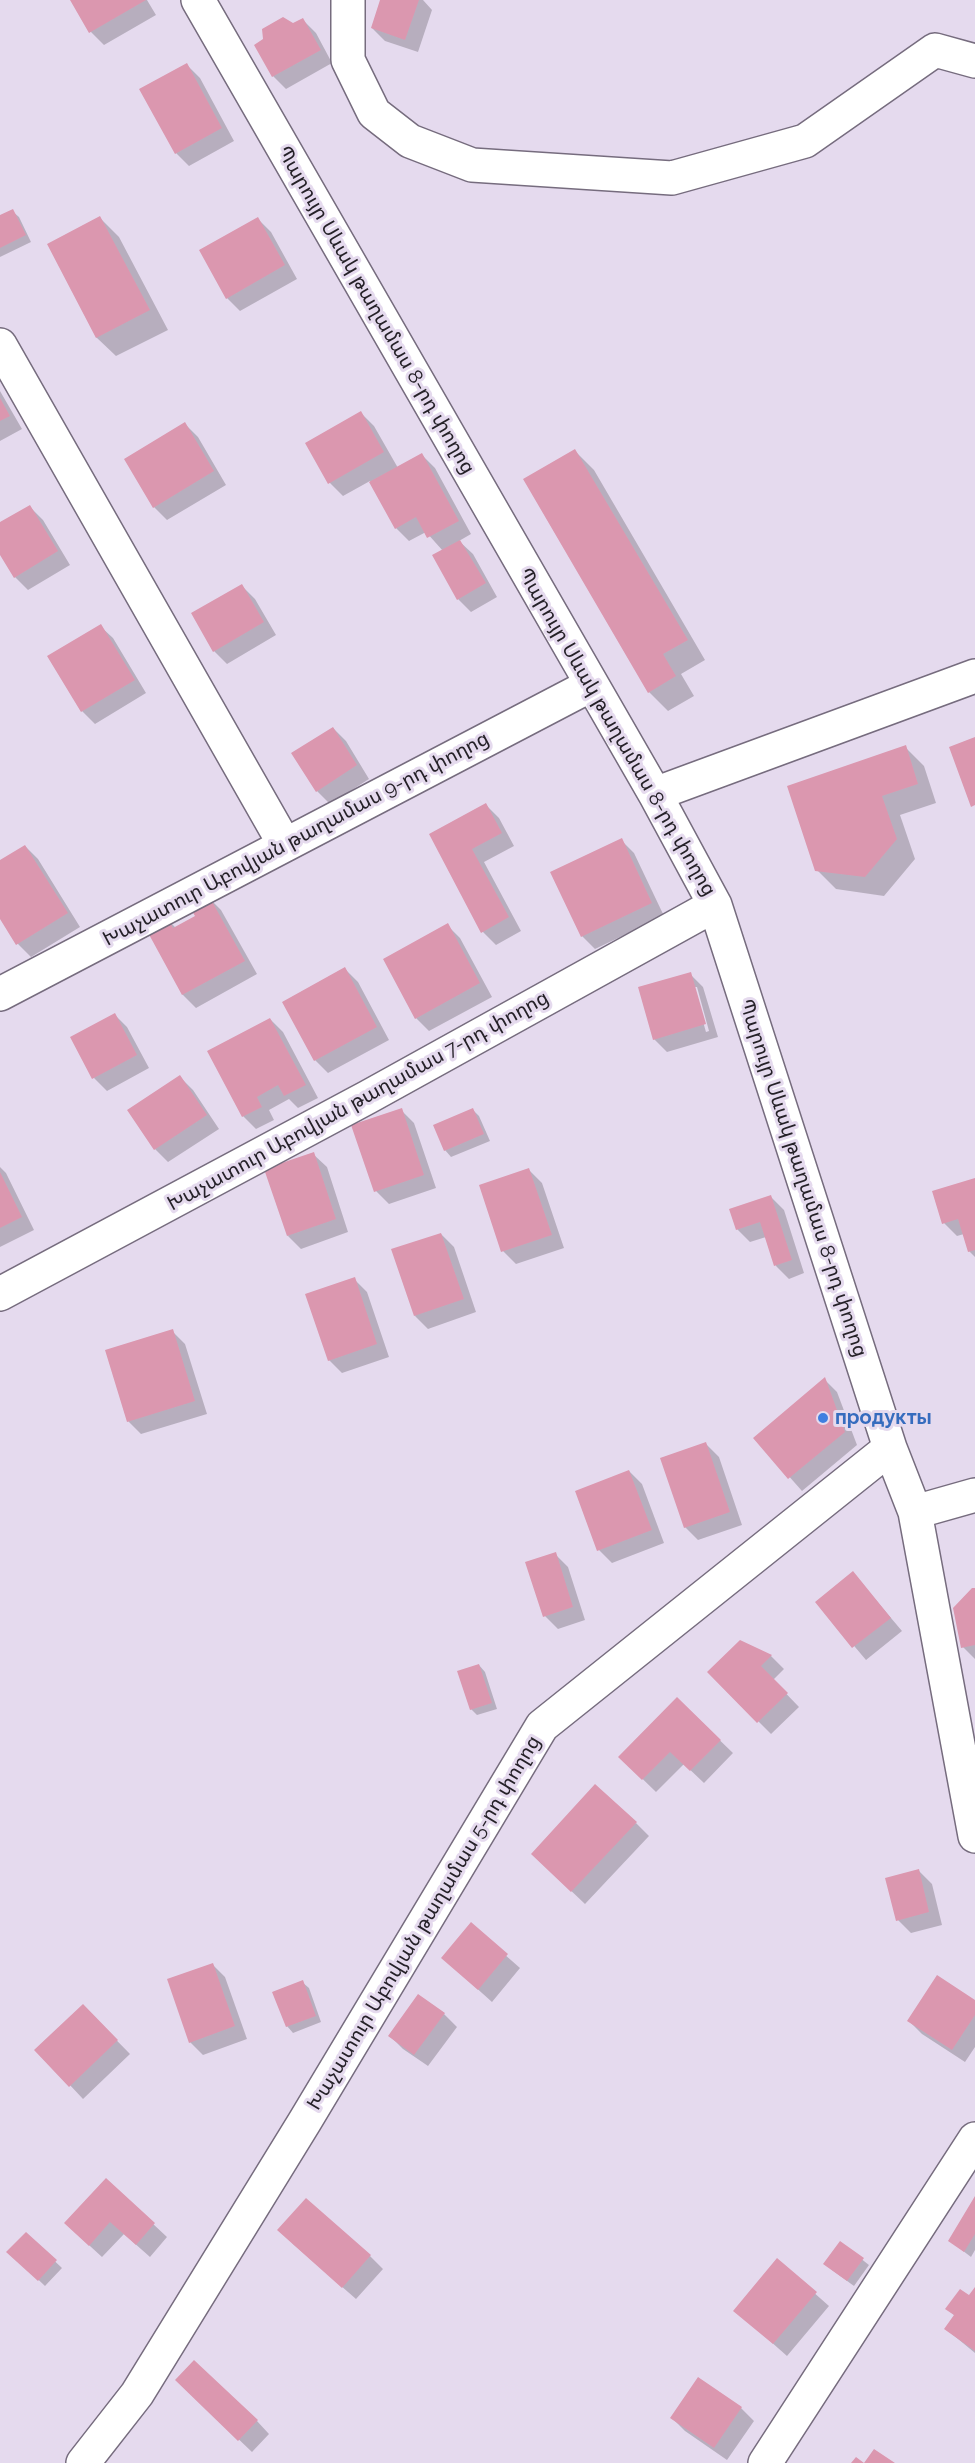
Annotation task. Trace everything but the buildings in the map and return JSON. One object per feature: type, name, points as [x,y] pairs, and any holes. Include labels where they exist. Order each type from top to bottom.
[{"type":"street","name":"Պարույր Սևակ թաղամաս 8-րդ փողոց","points":[[198,0],[655,794],[715,904],[890,1448],[915,1512],[975,1836]]},
{"type":"street","points":[[348,0],[348,60],[374,113],[410,141],[472,165],[672,178],[805,141],[935,50],[975,61]]},
{"type":"street","points":[[0,345],[285,845]]},
{"type":"street","points":[[655,794],[975,676]]},
{"type":"street","name":"Խաչատուր Աբովյան թաղամաս 9-րդ փողոց","points":[[0,994],[591,685]]},
{"type":"street","name":"Խաչատուր Աբովյան թաղամաս 7-րդ փողոց","points":[[0,1294],[368,1097],[715,904]]},
{"type":"street","name":"Խաչատուր Աբովյան թաղամաս 5-րդ փողոց","points":[[83,2463],[137,2394],[305,2121],[542,1726],[890,1448]]},
{"type":"street","points":[[915,1512],[975,1495]]},
{"type":"street","points":[[765,2463],[975,2139]]},
{"type":"place","name":"продукты","points":[[823,1418]]}]
